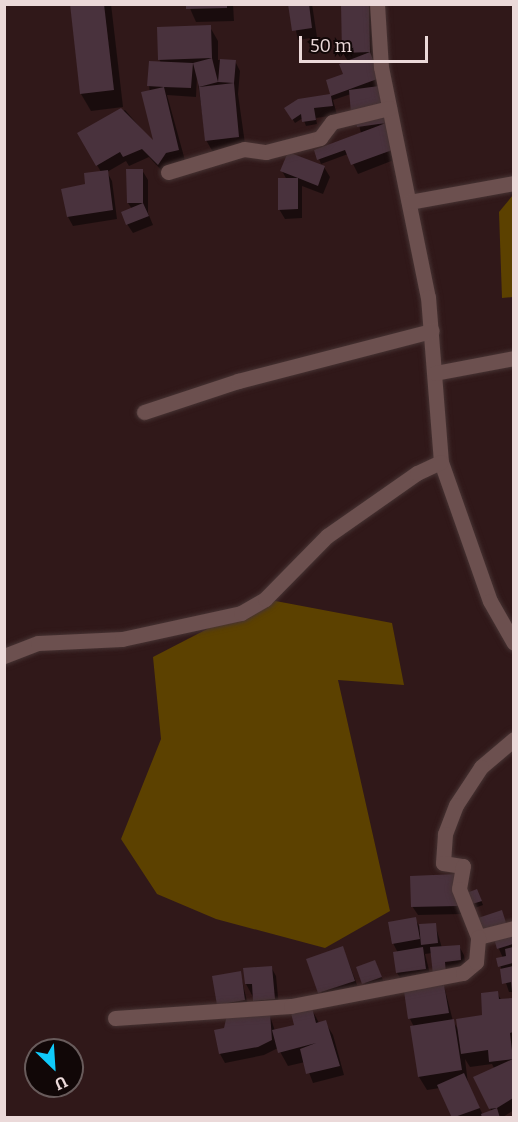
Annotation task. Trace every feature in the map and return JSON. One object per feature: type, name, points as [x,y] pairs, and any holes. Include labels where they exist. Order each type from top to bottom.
[{"type":"street","points":[[377,4],[381,67],[409,202],[432,331],[441,462],[490,601],[513,643]]},
{"type":"street","points":[[168,172],[244,149],[266,152],[320,138],[332,122],[389,108]]},
{"type":"street","points":[[409,202],[513,183]]},
{"type":"street","points":[[144,412],[238,381],[432,331]]},
{"type":"street","points":[[435,372],[513,358]]},
{"type":"street","points":[[4,656],[38,643],[122,639],[241,613],[264,599],[327,536],[408,479],[441,462]]},
{"type":"street","points":[[115,1018],[291,1006],[463,973],[476,962],[478,937],[459,889],[463,866],[443,863],[446,834],[456,805],[481,767],[513,739]]},
{"type":"street","points":[[478,937],[513,928]]},
{"type":"shaded area","points":[[513,195],[513,297],[502,298],[499,212]]},
{"type":"shaded area","points":[[265,599],[392,623],[404,685],[338,680],[390,911],[325,948],[216,919],[157,894],[121,839],[161,739],[153,657]]},
{"type":"building","points":[[70,4],[104,4],[114,90],[80,94]]},
{"type":"building","points":[[186,4],[227,4],[227,8],[186,9]]},
{"type":"building","points":[[288,4],[309,4],[312,28],[292,31]]},
{"type":"building","points":[[341,4],[369,4],[370,52],[342,53]]},
{"type":"building","points":[[211,25],[212,58],[158,60],[157,27]]},
{"type":"building","points":[[370,52],[380,78],[331,96],[333,106],[314,108],[316,120],[302,122],[301,114],[292,120],[284,108],[298,99],[330,94],[326,80],[343,74],[339,64]]},
{"type":"building","points":[[212,58],[218,82],[199,87],[193,63]]},
{"type":"building","points":[[220,59],[236,60],[234,83],[218,82]]},
{"type":"building","points":[[149,61],[193,63],[191,88],[147,86]]},
{"type":"building","points":[[234,83],[239,137],[205,141],[199,87]]},
{"type":"building","points":[[379,86],[382,109],[351,113],[349,90]]},
{"type":"building","points":[[164,87],[179,150],[166,153],[158,165],[142,149],[123,157],[120,152],[96,166],[77,133],[121,108],[153,140],[141,92]]},
{"type":"building","points":[[384,118],[386,123],[357,127],[356,122]]},
{"type":"building","points":[[386,123],[395,149],[351,165],[345,150],[317,160],[314,150]]},
{"type":"building","points":[[288,152],[325,166],[318,186],[280,171]]},
{"type":"building","points":[[126,169],[143,169],[143,203],[127,203]]},
{"type":"building","points":[[108,170],[113,210],[67,217],[61,189],[85,184],[84,173]]},
{"type":"building","points":[[278,178],[298,178],[298,209],[278,210]]},
{"type":"building","points":[[143,203],[149,216],[126,225],[121,212]]},
{"type":"building","points":[[457,874],[458,906],[411,907],[410,876]]},
{"type":"building","points":[[477,889],[482,901],[469,905],[464,894]]},
{"type":"building","points":[[502,910],[507,926],[480,934],[475,919]]},
{"type":"building","points":[[416,917],[420,939],[392,944],[388,922]]},
{"type":"building","points":[[436,923],[438,943],[421,945],[419,924]]},
{"type":"building","points":[[513,929],[513,944],[497,949],[493,935]]},
{"type":"building","points":[[460,945],[461,960],[445,962],[446,974],[433,975],[430,947]]},
{"type":"building","points":[[343,946],[355,981],[318,993],[306,959]]},
{"type":"building","points":[[423,947],[426,969],[396,973],[393,952]]},
{"type":"building","points":[[513,947],[513,963],[498,967],[496,958],[506,956],[505,949]]},
{"type":"building","points":[[375,960],[382,977],[362,984],[356,967]]},
{"type":"building","points":[[272,966],[275,999],[253,1001],[252,984],[245,984],[243,968]]},
{"type":"building","points":[[513,966],[512,992],[511,982],[502,984],[500,969]]},
{"type":"building","points":[[241,971],[245,1000],[217,1005],[212,976]]},
{"type":"building","points":[[444,985],[449,1013],[408,1019],[404,991]]},
{"type":"building","points":[[498,991],[499,999],[513,998],[513,1032],[510,1033],[513,1059],[489,1062],[488,1050],[461,1054],[456,1019],[482,1015],[481,993]]},
{"type":"building","points":[[312,1007],[316,1023],[326,1020],[340,1066],[306,1074],[300,1049],[316,1043],[278,1053],[272,1030],[294,1025],[291,1013]]},
{"type":"building","points":[[270,1012],[272,1040],[258,1047],[219,1054],[214,1030],[224,1028],[227,1015]]},
{"type":"building","points":[[454,1019],[462,1070],[418,1077],[410,1026]]},
{"type":"building","points":[[513,1059],[513,1098],[497,1108],[489,1109],[473,1077]]},
{"type":"building","points":[[464,1073],[480,1108],[452,1118],[437,1085]]},
{"type":"building","points":[[497,1108],[500,1118],[482,1118],[481,1114]]}]
